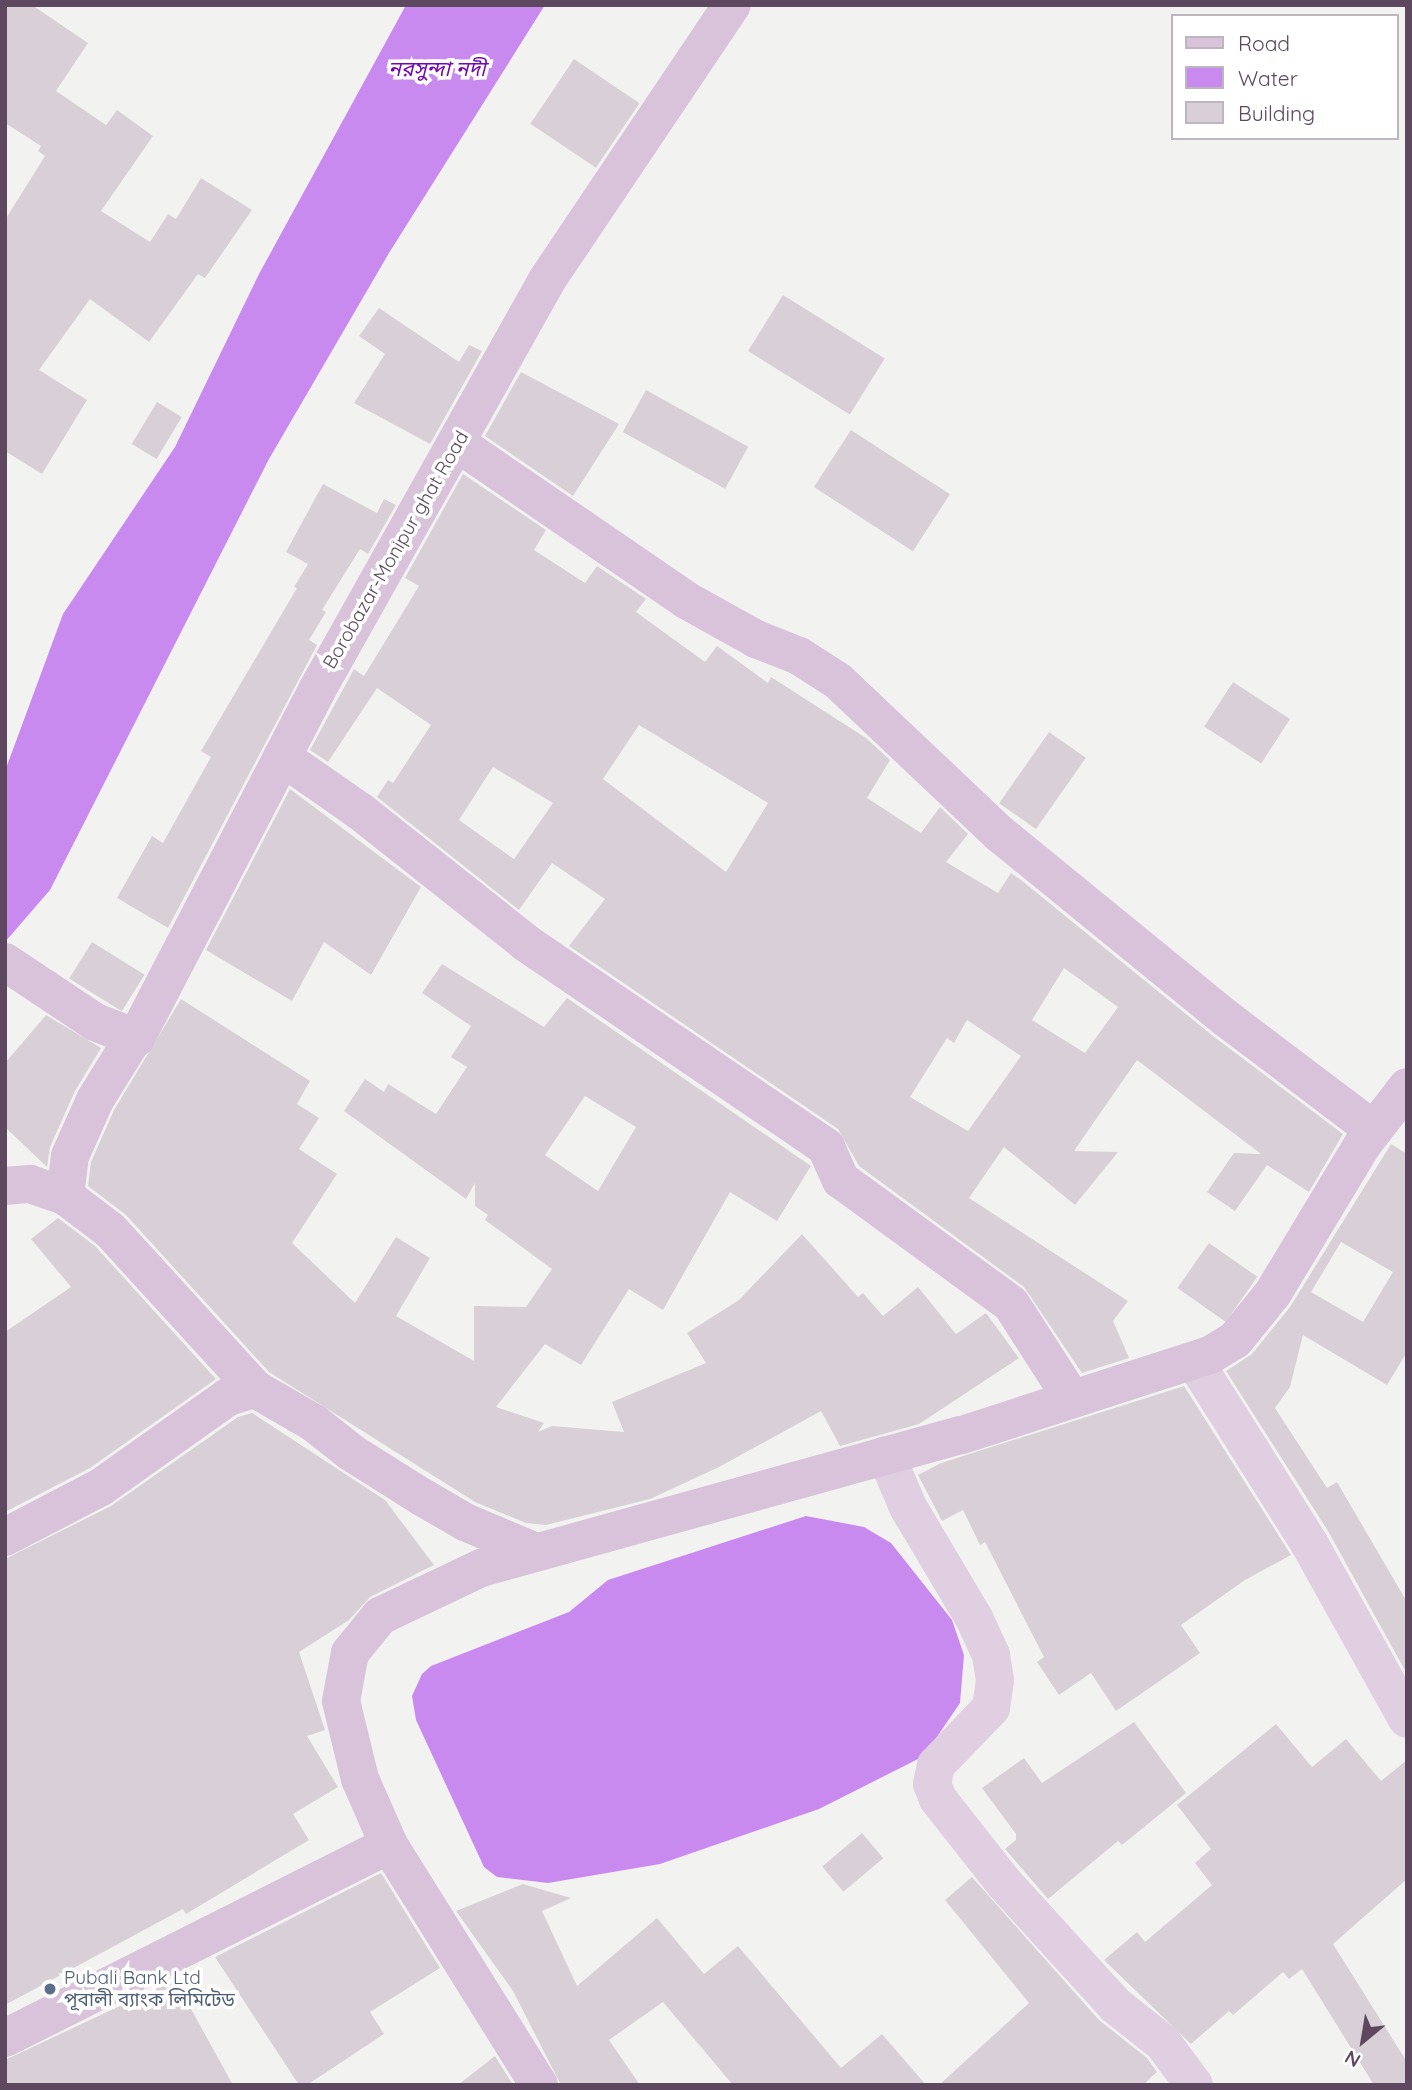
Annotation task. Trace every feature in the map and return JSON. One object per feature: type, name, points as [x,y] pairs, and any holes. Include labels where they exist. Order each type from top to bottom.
[{"type":"street","name":"Borobazar-Monipur ghat Road","points":[[65,1196],[70,1156],[95,1100],[132,1040],[282,757],[547,280],[732,5]]},
{"type":"street","points":[[457,443],[686,600],[756,639],[799,656],[838,681],[1000,834],[1227,1019],[1374,1130]]},
{"type":"street","points":[[282,757],[361,812],[526,943],[826,1147],[841,1180],[1011,1304],[1072,1399]]},
{"type":"street","points":[[5,961],[60,999],[132,1040]]},
{"type":"street","points":[[539,2085],[389,1845],[360,1779],[341,1701],[350,1653],[380,1616],[481,1568],[886,1455],[1195,1362],[1235,1340],[1273,1293],[1374,1130],[1407,1087]]},
{"type":"street","points":[[5,1186],[30,1184],[65,1196],[110,1230],[255,1389],[314,1423],[352,1453],[432,1503],[536,1552]]},
{"type":"street","points":[[1195,1362],[1309,1543],[1407,1719]]},
{"type":"street","points":[[5,1537],[101,1487],[228,1397],[255,1389]]},
{"type":"street","points":[[886,1455],[908,1507],[974,1618],[991,1655],[995,1680],[991,1709],[942,1754],[936,1765],[932,1784],[938,1799],[1005,1884],[1106,1996],[1163,2043],[1200,2082]]},
{"type":"street","points":[[5,2038],[389,1845]]},
{"type":"water","name":"নরসুন্দা নদী","points":[[406,5],[545,5],[389,253],[269,459],[50,890],[5,942],[5,771],[63,614],[175,447],[259,274]]},
{"type":"water","points":[[806,1516],[864,1527],[891,1543],[952,1620],[964,1655],[960,1703],[924,1756],[819,1809],[660,1864],[548,1883],[497,1877],[484,1867],[416,1720],[412,1696],[422,1674],[431,1666],[569,1612],[608,1580]]},
{"type":"building","points":[[5,5],[32,5],[88,43],[56,91],[106,125],[117,110],[153,136],[101,211],[150,242],[168,214],[176,219],[201,178],[252,210],[205,278],[198,274],[149,342],[90,299],[39,370],[87,400],[42,474],[5,451],[5,220],[45,156],[38,151],[41,146],[5,123]]},
{"type":"building","points":[[574,59],[639,103],[596,168],[530,124]]},
{"type":"building","points":[[783,295],[885,359],[850,415],[748,351]]},
{"type":"building","points":[[379,308],[459,362],[469,345],[482,351],[430,444],[354,403],[385,354],[359,336]]},
{"type":"building","points":[[521,372],[619,424],[573,496],[485,436]]},
{"type":"building","points":[[646,390],[748,447],[725,489],[623,432]]},
{"type":"building","points":[[157,402],[182,417],[157,459],[132,444]]},
{"type":"building","points":[[851,430],[950,494],[913,551],[814,487]]},
{"type":"building","points":[[463,474],[546,530],[534,550],[585,583],[597,566],[646,599],[636,612],[705,662],[717,646],[768,683],[771,677],[866,738],[890,760],[867,798],[921,833],[940,807],[968,834],[946,862],[998,893],[1011,873],[1213,1036],[1343,1134],[1309,1192],[1267,1165],[1235,1211],[1207,1192],[1234,1153],[1261,1154],[1137,1060],[1074,1151],[1118,1152],[1075,1205],[1004,1147],[969,1198],[1128,1301],[1113,1321],[1129,1358],[1082,1373],[1024,1287],[859,1166],[838,1129],[569,946],[605,899],[552,863],[519,910],[377,797],[388,780],[393,783],[431,725],[377,688],[328,762],[310,750],[354,669],[364,676],[419,586],[405,578]],"holes":[[[639,725],[768,803],[726,872],[603,779]],[[493,767],[553,803],[514,859],[459,820]],[[1064,968],[1118,1007],[1085,1053],[1032,1020]],[[967,1020],[1021,1056],[968,1131],[910,1097],[947,1038],[954,1043]]]},
{"type":"building","points":[[323,484],[377,513],[384,499],[396,505],[368,554],[360,549],[322,610],[326,612],[309,640],[317,645],[168,928],[117,898],[152,836],[163,843],[211,757],[201,751],[297,588],[294,587],[308,564],[286,552]]},
{"type":"building","points":[[1233,682],[1290,719],[1261,763],[1204,726]]},
{"type":"building","points":[[1049,732],[1086,758],[1036,829],[999,803]]},
{"type":"building","points":[[290,789],[421,887],[371,975],[324,942],[292,1001],[206,950]]},
{"type":"building","points":[[92,942],[145,975],[122,1011],[69,978]]},
{"type":"building","points":[[442,964],[544,1027],[567,998],[811,1166],[777,1221],[730,1192],[663,1310],[629,1289],[581,1365],[545,1344],[496,1407],[544,1423],[538,1432],[552,1426],[624,1432],[612,1402],[706,1363],[687,1333],[739,1300],[802,1234],[858,1297],[863,1293],[883,1316],[918,1287],[956,1334],[986,1313],[1019,1358],[919,1424],[840,1446],[821,1411],[719,1467],[650,1499],[546,1525],[526,1523],[475,1502],[269,1372],[126,1215],[88,1186],[91,1162],[114,1110],[181,999],[310,1081],[297,1104],[319,1118],[299,1149],[337,1174],[292,1243],[355,1303],[396,1237],[430,1258],[396,1316],[474,1361],[474,1306],[526,1307],[552,1269],[485,1220],[488,1215],[475,1206],[475,1183],[466,1199],[344,1111],[365,1079],[384,1092],[388,1084],[436,1114],[467,1067],[451,1057],[471,1026],[422,993]],"holes":[[[585,1096],[636,1127],[598,1191],[545,1155]]]},
{"type":"building","points":[[46,1015],[101,1048],[75,1091],[50,1147],[47,1167],[5,1127],[5,1063]]},
{"type":"building","points":[[1391,1144],[1407,1154],[1407,1352],[1387,1385],[1303,1335],[1290,1387],[1275,1408],[1327,1488],[1337,1482],[1407,1602],[1407,1674],[1328,1531],[1226,1371],[1252,1354],[1290,1307]],"holes":[[[1341,1242],[1393,1272],[1363,1322],[1311,1292]]]},
{"type":"building","points":[[58,1218],[95,1246],[216,1379],[90,1468],[5,1512],[5,1332],[71,1287],[31,1239]]},
{"type":"building","points":[[1209,1243],[1257,1277],[1226,1322],[1177,1288]]},
{"type":"building","points":[[1184,1386],[1291,1555],[1245,1580],[1181,1625],[1200,1653],[1116,1711],[1091,1673],[1059,1695],[1037,1662],[1044,1657],[985,1542],[980,1545],[963,1510],[942,1521],[918,1475],[941,1463]]},
{"type":"building","points":[[252,1413],[385,1500],[434,1565],[370,1597],[349,1620],[299,1652],[325,1730],[307,1736],[338,1787],[293,1814],[309,1840],[186,1914],[183,1909],[5,2005],[5,1559],[111,1506],[238,1417]]},
{"type":"building","points":[[1134,1722],[1186,1793],[1122,1845],[1118,1841],[1048,1899],[1005,1849],[1016,1840],[1016,1834],[982,1788],[1024,1758],[1042,1783]]},
{"type":"building","points":[[1276,1724],[1312,1767],[1346,1739],[1381,1781],[1407,1760],[1407,1879],[1333,1944],[1407,2062],[1407,2085],[1374,2085],[1302,1969],[1289,1979],[1283,1972],[1233,2015],[1229,2011],[1191,2044],[1104,1960],[1137,1932],[1145,1942],[1212,1885],[1195,1863],[1211,1849],[1177,1805]]},
{"type":"building","points":[[862,1833],[883,1858],[843,1892],[822,1866]]},
{"type":"building","points":[[381,1873],[440,1968],[370,2012],[384,2034],[307,2085],[299,2085],[215,1957]]},
{"type":"building","points":[[972,1877],[1099,2020],[1147,2058],[1157,2072],[1143,2085],[939,2085],[1029,2003],[945,1900]]},
{"type":"building","points":[[523,1884],[571,1898],[542,1911],[577,1986],[657,1918],[704,1974],[738,1946],[841,2068],[882,2034],[926,2085],[733,2085],[663,2002],[609,2040],[640,2085],[561,2085],[513,1991],[456,1911]]},
{"type":"building","points":[[175,1980],[233,2085],[5,2085],[5,2060]]},
{"type":"building","points":[[495,2056],[513,2085],[458,2085]]},
{"type":"place","name":"Pubali Bank Ltd পূবালী ব্যাংক লিমিটেড","points":[[50,1989]]}]
